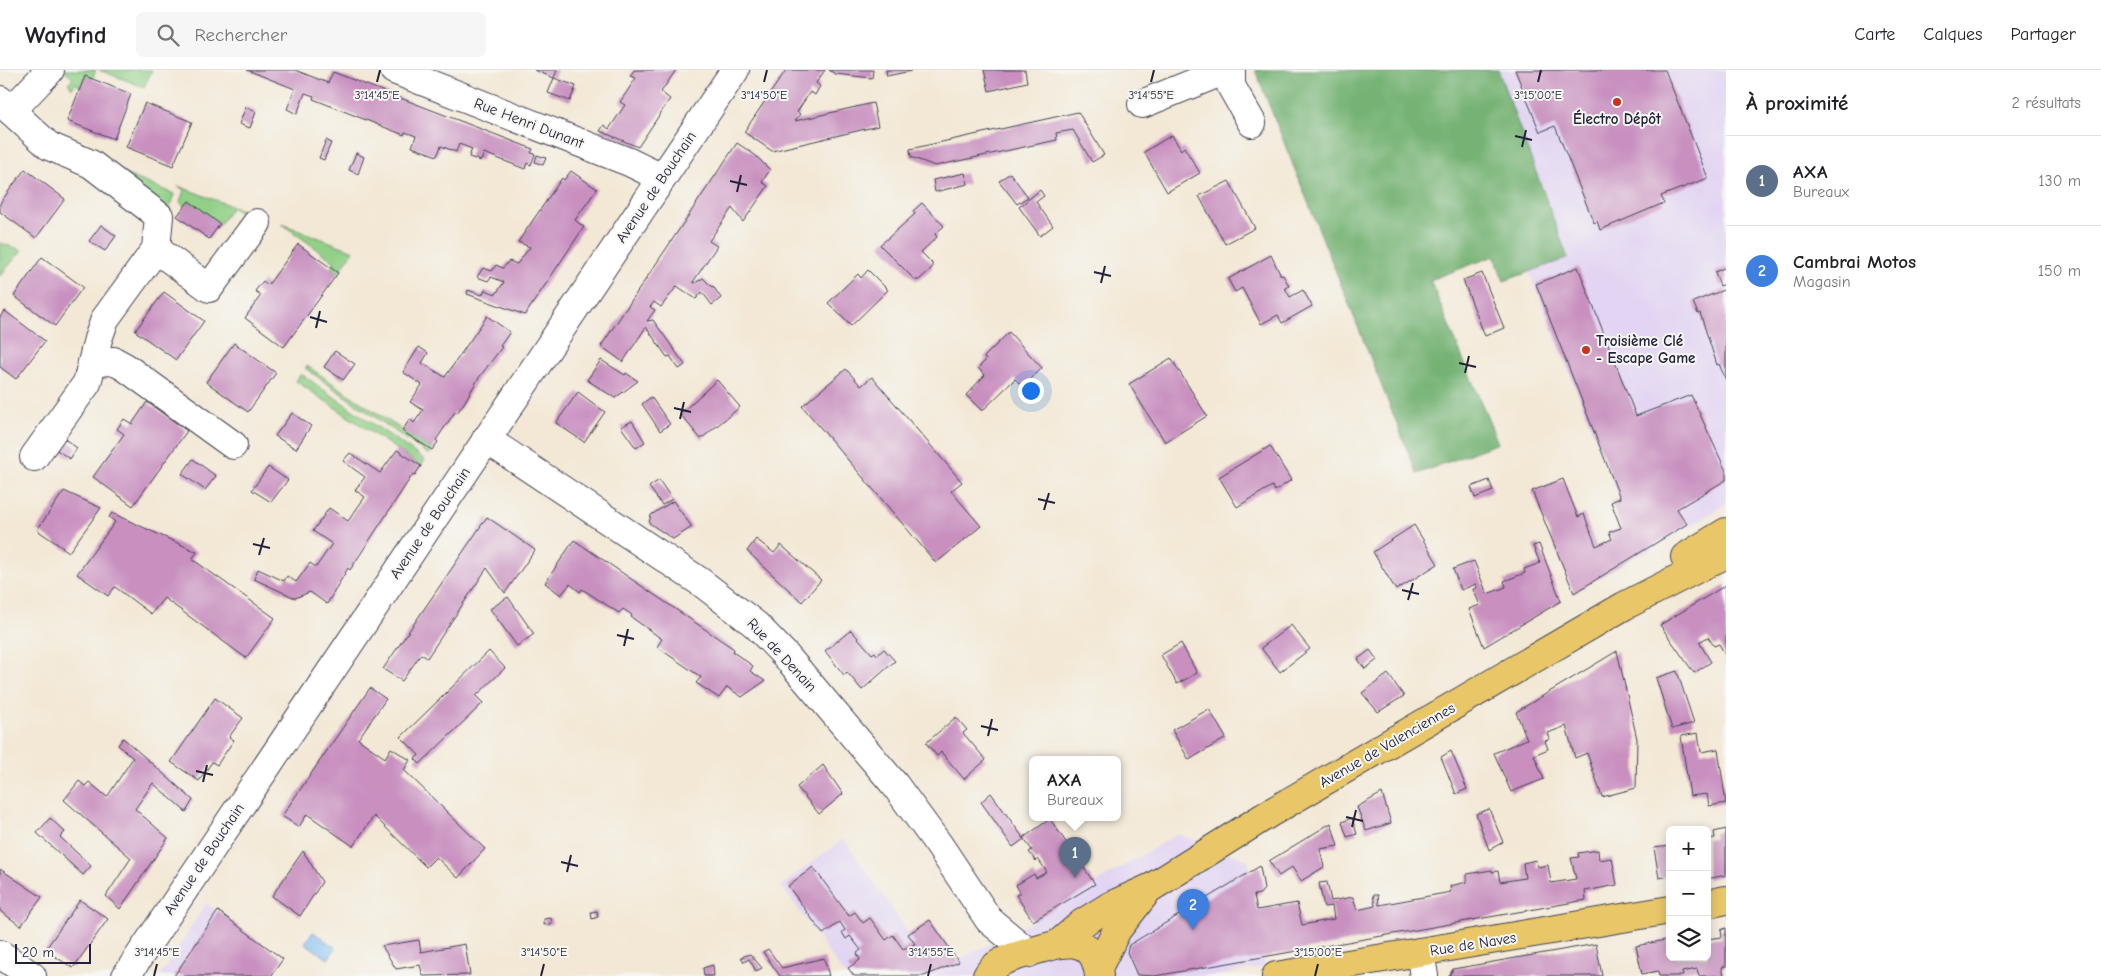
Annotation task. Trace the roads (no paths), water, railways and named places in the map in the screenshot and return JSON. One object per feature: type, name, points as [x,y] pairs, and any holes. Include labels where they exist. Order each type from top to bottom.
[{"type":"main road","name":"Avenue de Valenciennes","points":[[1624,606],[1668,568],[1726,532]]},
{"type":"main road","name":"Avenue de Valenciennes","points":[[1059,943],[1088,920],[1152,887],[1226,838],[1624,606],[1726,554]]},
{"type":"main road","name":"Avenue de Valenciennes","points":[[1099,972],[1116,930],[1152,887]]},
{"type":"main road","points":[[1711,903],[1726,900]]},
{"type":"main road","name":"Rue de Naves","points":[[1276,976],[1422,964],[1666,911]]},
{"type":"main road","points":[[990,972],[1006,960],[1059,943],[1074,944],[1087,949],[1093,954],[1099,972]]},
{"type":"street","points":[[34,457],[83,390],[105,319],[156,249],[159,216],[91,164],[49,146],[5,105],[50,70]]},
{"type":"street","name":"Rue Henri Dunant","points":[[394,70],[629,162],[662,178]]},
{"type":"street","name":"Avenue de Bouchain","points":[[126,976],[735,70]]},
{"type":"street","points":[[1142,104],[1226,70]]},
{"type":"street","points":[[1231,70],[1232,86],[1252,123]]},
{"type":"street","points":[[156,249],[209,288],[257,223]]},
{"type":"street","points":[[93,362],[114,361],[125,366],[233,445]]},
{"type":"street","name":"Rue de Denain","points":[[486,439],[702,583],[739,611],[774,642],[895,785],[939,845],[989,920],[1029,953]]},
{"type":"street","name":"Rue de Denain","points":[[989,920],[994,944],[990,972]]},
{"type":"street","points":[[0,954],[32,976]]},
{"type":"water","points":[[313,932],[336,948],[328,959],[305,943]]},
{"type":"place","name":"Électro Dépôt","points":[[1617,102]]},
{"type":"place","name":"Troisième Clé - Escape Game","points":[[1586,350]]},
{"type":"place","name":"AXA","points":[[1075,878]]},
{"type":"place","name":"Cambrai Motos","points":[[1193,930]]}]
